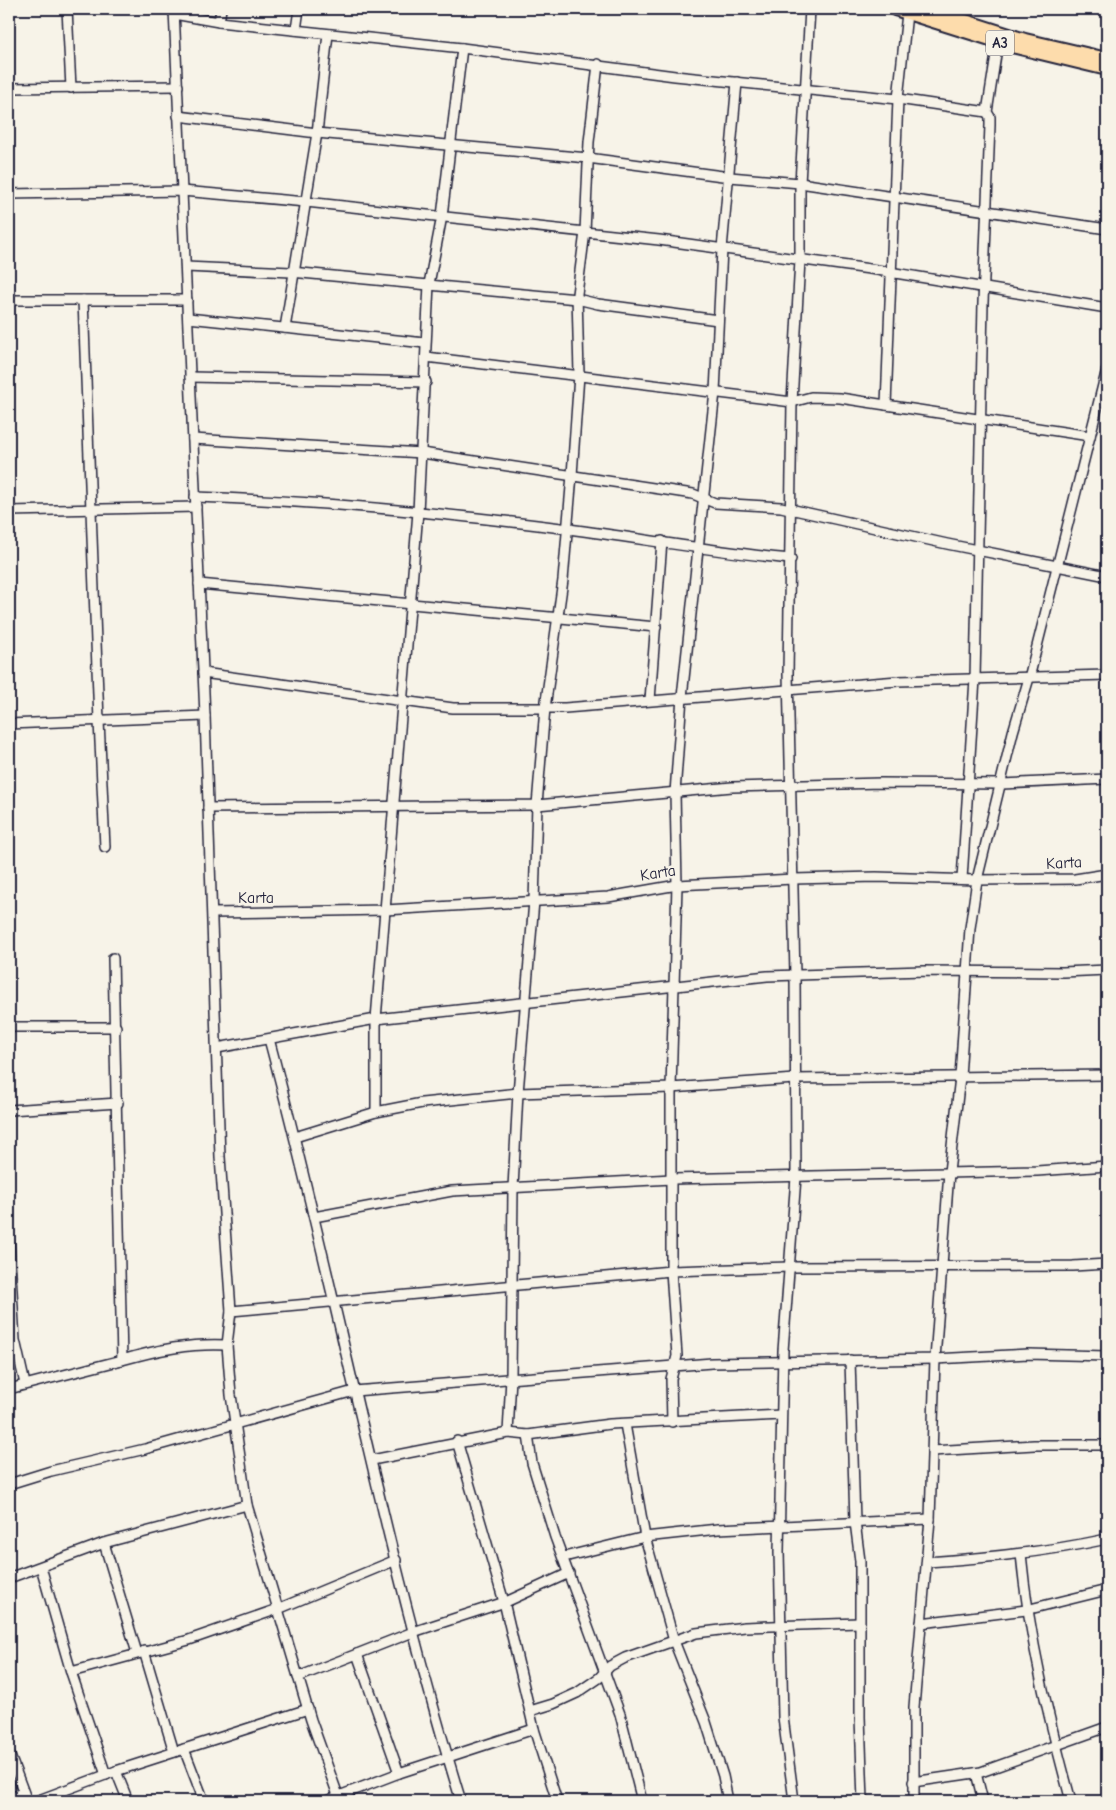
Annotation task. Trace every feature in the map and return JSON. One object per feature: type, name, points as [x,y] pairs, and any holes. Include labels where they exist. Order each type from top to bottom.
[{"type":"highway","name":"A3","points":[[928,9],[1024,40],[1107,59]]},
{"type":"highway","name":"A3","points":[[901,11],[998,42],[1107,69]]},
{"type":"street","points":[[67,9],[71,88]]},
{"type":"street","points":[[220,9],[220,22]]},
{"type":"street","points":[[296,30],[299,9]]},
{"type":"street","points":[[794,1801],[783,1718],[779,1526],[783,1361],[796,1177],[795,975],[789,690],[792,402],[800,260],[800,183],[810,9]]},
{"type":"street","points":[[886,405],[901,11]]},
{"type":"street","points":[[339,1799],[298,1678],[246,1505],[234,1423],[227,1345],[230,1311],[220,1157],[213,913],[174,12],[220,22],[598,64],[675,76],[898,99],[987,112]]},
{"type":"street","points":[[285,328],[306,202],[328,34]]},
{"type":"street","points":[[962,879],[975,679],[980,550],[980,420],[990,125],[987,112],[998,42]]},
{"type":"street","points":[[376,1112],[376,1019],[418,512],[426,382],[425,343],[429,284],[442,216],[462,48]]},
{"type":"street","points":[[508,1433],[511,1378],[513,1188],[524,1001],[534,901],[537,805],[545,708],[558,619],[572,475],[579,375],[577,299],[585,232],[588,158],[598,64]]},
{"type":"street","points":[[672,1422],[671,1379],[677,1356],[671,1272],[671,1088],[677,885],[675,793],[682,697],[715,392],[722,250],[737,82]]},
{"type":"street","points":[[9,88],[178,86]]},
{"type":"street","points":[[178,116],[450,147],[588,158],[730,177],[800,183],[1107,229]]},
{"type":"street","points":[[9,194],[182,191],[442,216],[585,232],[892,272],[1107,308]]},
{"type":"street","points":[[186,266],[294,272],[333,278],[429,284],[577,299],[598,304],[718,320]]},
{"type":"street","points":[[9,300],[187,300]]},
{"type":"street","points":[[83,300],[98,720],[106,847]]},
{"type":"street","points":[[188,318],[425,343]]},
{"type":"street","points":[[426,357],[792,402],[811,397],[886,405],[1090,436]]},
{"type":"street","points":[[914,1801],[912,1782],[914,1707],[930,1519],[936,1359],[942,1265],[949,1172],[960,1077],[970,928],[977,880],[1002,784],[1013,732],[1029,678],[1107,369]]},
{"type":"street","points":[[190,377],[426,382]]},
{"type":"street","points":[[193,439],[422,453],[572,475],[693,494],[715,503],[781,507],[1107,576]]},
{"type":"street","points":[[195,497],[418,512],[662,541],[699,548],[791,560]]},
{"type":"street","points":[[9,511],[196,507]]},
{"type":"street","points":[[650,700],[662,541]]},
{"type":"street","points":[[199,584],[656,627]]},
{"type":"street","points":[[203,673],[453,708],[545,708],[898,681],[1107,675]]},
{"type":"street","points":[[9,724],[205,716]]},
{"type":"street","points":[[208,808],[537,805],[732,787],[969,782],[1002,784],[1107,778]]},
{"type":"street","name":"Karta","points":[[213,913],[385,910],[608,897],[677,885],[793,879],[876,876],[977,880],[1075,878],[1107,874]]},
{"type":"street","points":[[114,958],[122,1360]]},
{"type":"street","points":[[218,1048],[376,1019],[524,1001],[795,975],[922,971],[1107,970]]},
{"type":"street","points":[[9,1027],[116,1027]]},
{"type":"street","points":[[269,1039],[295,1137],[354,1391],[413,1632],[458,1800]]},
{"type":"street","points":[[295,1137],[376,1112],[431,1102],[518,1093],[671,1088],[795,1079],[1107,1075]]},
{"type":"street","points":[[9,1110],[118,1103]]},
{"type":"street","points":[[314,1217],[452,1191],[672,1179],[1037,1171],[1107,1166]]},
{"type":"street","points":[[9,1242],[12,1340],[25,1384]]},
{"type":"street","points":[[230,1311],[671,1272],[789,1267],[1073,1266],[1107,1264]]},
{"type":"street","points":[[9,1389],[158,1349],[201,1343],[227,1345]]},
{"type":"street","points":[[9,1484],[51,1471],[145,1449],[354,1391],[511,1378],[783,1361],[936,1359],[1028,1354],[1107,1356]]},
{"type":"street","points":[[850,1360],[855,1522],[860,1561],[859,1623],[863,1801]]},
{"type":"street","points":[[372,1460],[457,1441],[508,1433],[528,1435],[625,1424],[781,1415]]},
{"type":"street","points":[[625,1424],[645,1537],[674,1641],[706,1722],[723,1776],[728,1801]]},
{"type":"street","points":[[528,1435],[532,1463],[620,1714],[642,1801]]},
{"type":"street","points":[[457,1441],[504,1602],[534,1729],[557,1801]]},
{"type":"street","points":[[932,1451],[1034,1445],[1107,1444]]},
{"type":"street","points":[[9,1578],[104,1542],[246,1505]]},
{"type":"street","points":[[564,1557],[645,1537],[718,1529],[930,1519]]},
{"type":"street","points":[[927,1562],[1020,1554],[1107,1540]]},
{"type":"street","points":[[104,1542],[174,1752]]},
{"type":"street","points":[[1020,1554],[1026,1610],[1056,1744],[1071,1801]]},
{"type":"street","points":[[71,1672],[189,1640],[278,1609],[396,1560]]},
{"type":"street","points":[[41,1567],[71,1672],[106,1776]]},
{"type":"street","points":[[298,1678],[413,1632],[504,1602],[569,1573]]},
{"type":"street","points":[[922,1623],[1026,1610],[1107,1590]]},
{"type":"street","points":[[530,1711],[553,1704],[577,1693],[625,1658],[696,1633],[745,1627],[859,1623]]},
{"type":"street","points":[[357,1654],[399,1773]]},
{"type":"street","points":[[36,1801],[116,1771],[308,1709]]},
{"type":"street","points":[[912,1782],[976,1773],[1017,1761],[1056,1744],[1107,1727]]},
{"type":"street","points":[[326,1801],[339,1799],[399,1773],[534,1729]]},
{"type":"street","points":[[184,1749],[204,1801]]},
{"type":"street","points":[[9,1753],[27,1801]]},
{"type":"street","points":[[116,1771],[128,1801]]},
{"type":"street","points":[[976,1773],[983,1801]]},
{"type":"street","points":[[9,1800],[23,1792]]}]
